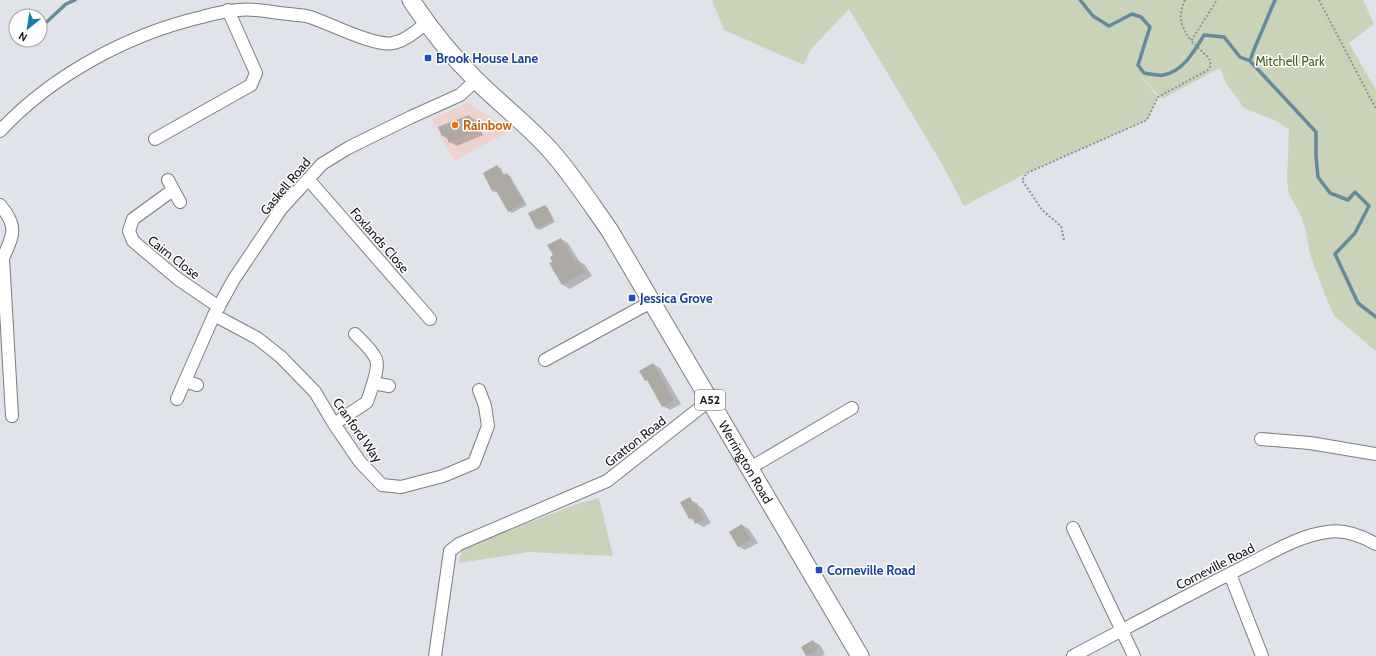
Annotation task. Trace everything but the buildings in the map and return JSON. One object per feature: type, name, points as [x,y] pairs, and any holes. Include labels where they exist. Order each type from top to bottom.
[{"type":"highway","name":"A52","points":[[411,0],[426,23],[476,80]]},
{"type":"highway","name":"Werrington Road","points":[[476,80],[550,150],[578,183],[610,231],[860,656]]},
{"type":"street","points":[[0,131],[12,118],[39,95],[67,75],[104,54],[146,35],[183,21],[228,10],[255,10],[309,17],[385,44],[402,40],[426,23]]},
{"type":"street","points":[[155,139],[251,85],[256,73],[228,10]]},
{"type":"street","name":"Gaskell Road","points":[[177,399],[217,311],[234,279],[281,209],[308,178],[322,164],[348,148],[460,95],[476,80]]},
{"type":"street","name":"Foxlands Close","points":[[308,178],[430,319]]},
{"type":"street","name":"Cairn Close","points":[[180,202],[170,185],[133,220],[130,231],[133,241],[217,311]]},
{"type":"street","points":[[0,205],[9,216],[13,229],[11,240],[3,258],[12,416]]},
{"type":"street","points":[[545,360],[651,302]]},
{"type":"street","name":"Cranford Way","points":[[217,311],[257,338],[281,357],[316,392],[334,424],[360,462],[382,485],[401,487],[443,476],[474,463],[488,426],[485,406],[479,390]]},
{"type":"street","points":[[334,424],[367,402],[373,383],[377,364],[375,357],[356,334]]},
{"type":"street","points":[[185,381],[197,385]]},
{"type":"street","points":[[373,383],[389,386]]},
{"type":"street","name":"Gratton Road","points":[[434,656],[450,551],[459,544],[607,481],[710,400]]},
{"type":"street","points":[[750,468],[852,408]]},
{"type":"street","points":[[1261,439],[1310,443],[1376,454]]},
{"type":"street","points":[[1073,528],[1134,656]]},
{"type":"street","name":"Corneville Road","points":[[1074,656],[1304,537],[1336,531],[1358,536],[1376,544]]},
{"type":"street","points":[[1230,574],[1262,656]]},
{"type":"path","points":[[1064,240],[1060,226],[1042,210],[1022,180],[1027,173],[1146,120],[1158,97],[1208,70],[1211,65],[1209,58],[1191,41],[1183,29],[1180,17],[1185,0]]},
{"type":"path","points":[[1191,41],[1217,0]]},
{"type":"path","points":[[1319,0],[1376,109]]},
{"type":"shaded area","points":[[468,102],[492,118],[508,132],[454,161],[432,119]]},
{"type":"green space","name":"Mitchell Park","points":[[712,0],[1363,0],[1374,24],[1349,43],[1376,90],[1376,351],[1334,316],[1324,292],[1310,254],[1306,231],[1299,211],[1289,195],[1287,181],[1289,130],[1278,122],[1244,108],[1226,83],[1220,68],[1162,99],[1138,73],[1158,97],[1147,120],[1027,173],[964,206],[942,164],[849,9],[811,49],[804,65],[724,30]]},
{"type":"green space","points":[[599,498],[613,556],[529,552],[459,563],[462,550],[467,546],[577,504]]},
{"type":"waterway","points":[[48,21],[66,4],[75,0]]},
{"type":"waterway","points":[[1080,0],[1093,16],[1109,26],[1132,14],[1141,17],[1150,27],[1138,65],[1144,73],[1161,75],[1177,70],[1188,60],[1204,35],[1224,37],[1240,57],[1250,61],[1316,132],[1318,177],[1330,193],[1348,200],[1355,192],[1369,206],[1355,233],[1335,254],[1358,303],[1376,317]]},
{"type":"waterway","points":[[1250,61],[1275,0]]},
{"type":"place","name":"Brook House Lane","points":[[428,58]]},
{"type":"place","name":"Rainbow","points":[[455,125]]},
{"type":"place","name":"Jessica Grove","points":[[632,298]]},
{"type":"place","name":"Corneville Road","points":[[819,570]]}]
